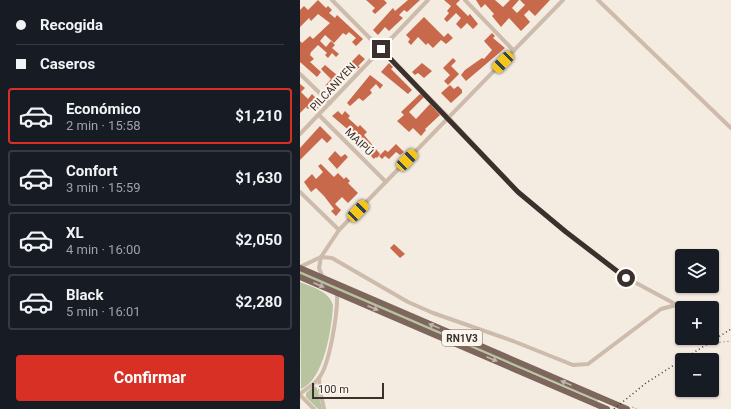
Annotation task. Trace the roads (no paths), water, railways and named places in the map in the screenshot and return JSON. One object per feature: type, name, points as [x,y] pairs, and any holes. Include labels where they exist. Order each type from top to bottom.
[{"type":"main road","name":"RN1V3","points":[[300,267],[627,409]]},
{"type":"main road","name":"RN1V3","points":[[300,277],[607,409]]},
{"type":"street","points":[[300,267],[321,257],[332,258],[421,307],[573,365],[588,364],[661,309],[677,305],[626,278],[518,192],[449,118],[332,0]]},
{"type":"street","name":"PILCANIYEN","points":[[300,134],[428,0]]},
{"type":"street","points":[[465,0],[514,51]]},
{"type":"street","points":[[323,278],[319,268],[321,257],[339,230],[563,0]]},
{"type":"street","points":[[598,0],[731,128]]},
{"type":"street","points":[[300,74],[330,103]]},
{"type":"street","name":"MAIPÚ","points":[[319,115],[386,182]]},
{"type":"street","points":[[300,192],[339,230]]},
{"type":"street","points":[[314,409],[300,395],[319,378],[329,350],[338,310],[337,293]]},
{"type":"street","points":[[319,378],[324,409]]},
{"type":"railway","points":[[693,353],[731,329]]},
{"type":"railway","points":[[614,409],[646,383],[675,364]]}]
